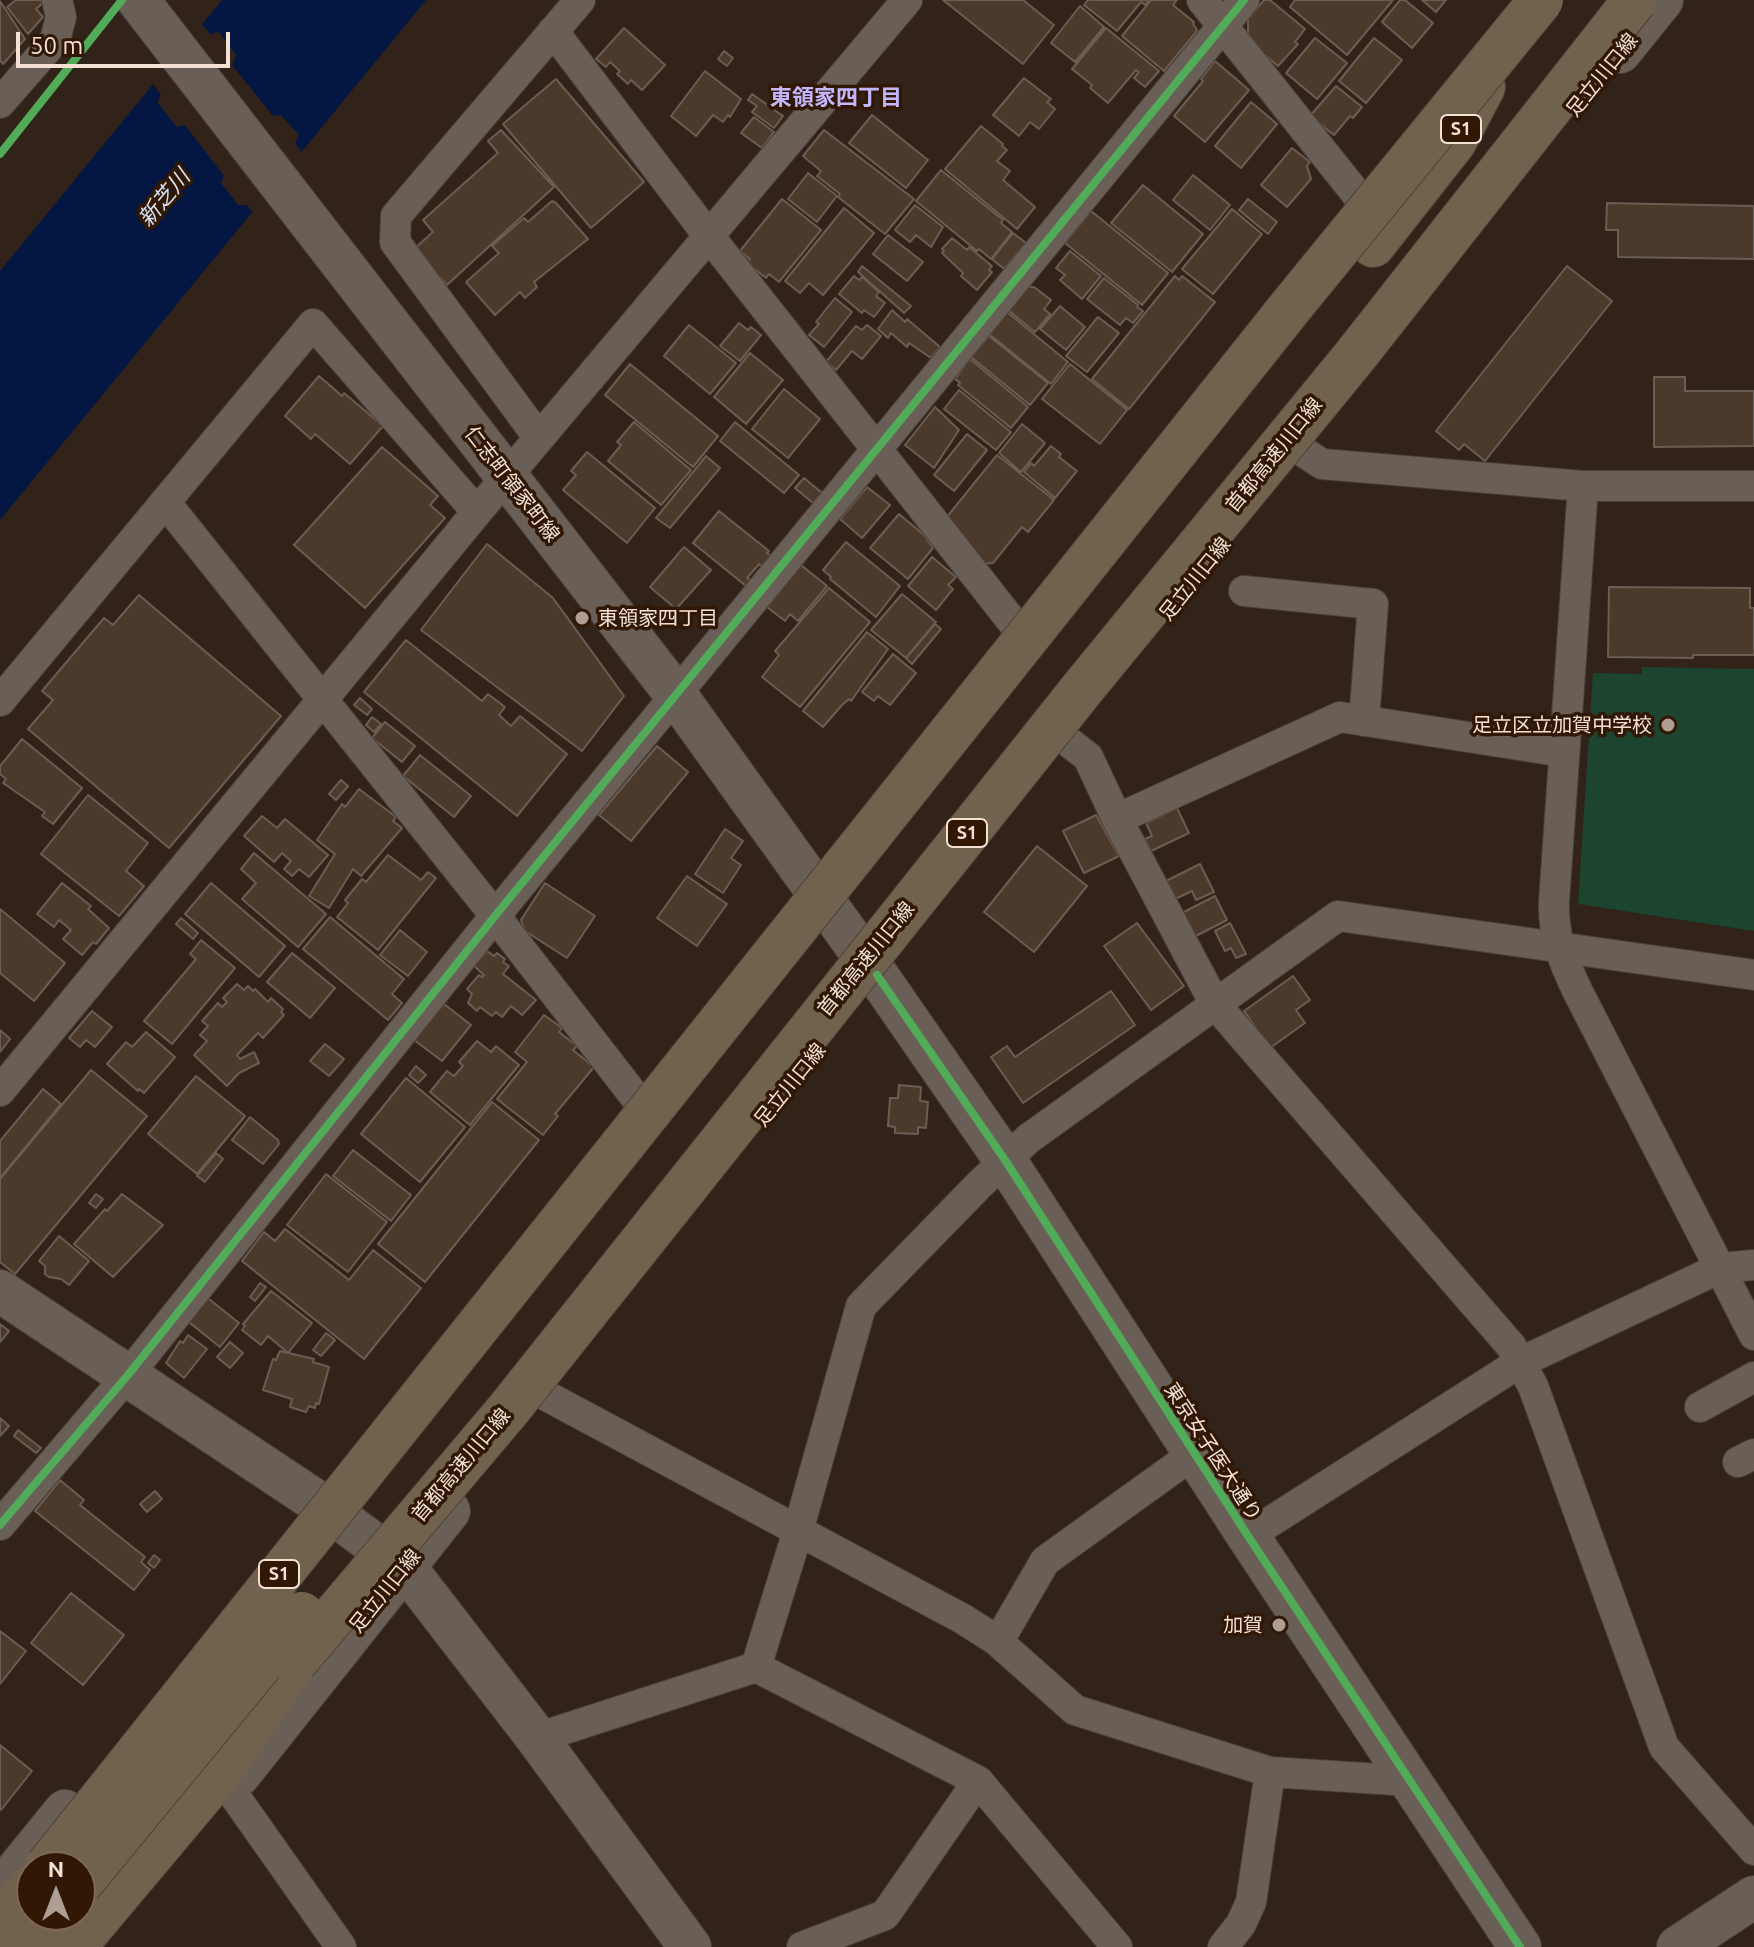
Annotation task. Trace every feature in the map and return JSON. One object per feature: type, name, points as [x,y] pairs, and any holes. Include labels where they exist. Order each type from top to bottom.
[{"type":"highway","name":"S1","points":[[511,1282],[614,1180],[1386,256],[1454,142],[1527,0]]},
{"type":"highway","name":"S1","points":[[60,1851],[1292,305],[1541,0]]},
{"type":"highway","points":[[96,1865],[561,1298],[1386,256],[1648,6]]},
{"type":"highway","name":"首都高速川口線","points":[[96,1886],[295,1662],[508,1410],[1053,726],[1355,356],[1648,6]]},
{"type":"highway","name":"S1","points":[[74,1947],[216,1778],[295,1662]]},
{"type":"highway","points":[[0,1927],[16,1906]]},
{"type":"highway","points":[[41,1947],[56,1931]]},
{"type":"main road","points":[[0,1891],[316,1501],[1513,0]]},
{"type":"main road","name":"仁志町領家町線","points":[[139,1],[676,695],[877,975]]},
{"type":"main road","name":"足立川口線","points":[[100,1947],[1299,449],[1648,6]]},
{"type":"main road","name":"東京女子医大通り","points":[[877,975],[1005,1160],[1248,1536],[1520,1947]]},
{"type":"main road","points":[[0,1291],[316,1501],[405,1567],[537,1738],[690,1947]]},
{"type":"main road","points":[[1678,1947],[1754,1897]]},
{"type":"street","points":[[0,103],[55,40],[61,17],[57,0]]},
{"type":"street","points":[[539,438],[395,242],[396,216],[580,0]]},
{"type":"street","points":[[0,1091],[477,512],[907,0]]},
{"type":"street","points":[[1202,0],[1358,196]]},
{"type":"street","points":[[0,1525],[128,1375],[495,916],[1244,0]]},
{"type":"street","points":[[553,31],[709,236],[1014,624]]},
{"type":"street","points":[[0,701],[313,324],[477,512]]},
{"type":"street","points":[[1299,449],[1322,464],[1583,486],[1754,486]]},
{"type":"street","points":[[1583,486],[1554,923],[1557,946],[1754,1335]]},
{"type":"street","points":[[165,502],[636,1098]]},
{"type":"street","points":[[1244,591],[1373,604],[1364,721]]},
{"type":"street","points":[[1117,819],[1340,717],[1564,752]]},
{"type":"street","points":[[1066,740],[1088,757],[1117,819],[1215,1004],[1511,1346],[1533,1386],[1664,1747],[1754,1850]]},
{"type":"street","points":[[756,1667],[861,1306],[1028,1139],[1338,916],[1754,975]]},
{"type":"street","points":[[1248,1536],[1519,1363],[1720,1268],[1754,1265]]},
{"type":"street","points":[[1700,1407],[1754,1377]]},
{"type":"street","points":[[543,1394],[963,1619],[998,1642],[1075,1710],[1270,1772],[1411,1781]]},
{"type":"street","points":[[998,1642],[1045,1561],[1195,1453]]},
{"type":"street","points":[[537,1738],[756,1667],[978,1781],[1117,1947]]},
{"type":"street","points":[[1223,1947],[1241,1924],[1251,1902],[1270,1772]]},
{"type":"street","points":[[802,1947],[885,1915],[978,1781]]},
{"type":"street","points":[[229,1788],[341,1947]]},
{"type":"green space","points":[[1642,667],[1754,669],[1754,931],[1578,904],[1593,673],[1642,674]]},
{"type":"water","name":"新芝川","points":[[222,0],[426,0],[0,520],[0,271]]},
{"type":"pier","points":[[200,22],[210,34],[219,32],[236,55],[232,65],[273,116],[281,115],[299,135],[295,143],[304,155],[255,215],[247,205],[238,205],[221,183],[224,176],[185,125],[177,127],[157,102],[161,95],[151,81]]},
{"type":"building","points":[[16,0],[40,0],[43,3],[36,9],[43,17],[28,34],[7,7]]},
{"type":"building","points":[[943,0],[1023,0],[1054,25],[1023,64]]},
{"type":"building","points":[[1088,0],[1149,0],[1145,5],[1141,2],[1117,31],[1084,5]]},
{"type":"building","points":[[1151,0],[1177,0],[1173,5],[1194,22],[1197,31],[1164,71],[1122,36]]},
{"type":"building","points":[[1264,0],[1270,0],[1305,29],[1295,42],[1298,44],[1278,66],[1253,45],[1248,36],[1248,19]]},
{"type":"building","points":[[1295,0],[1393,0],[1347,55],[1290,7]]},
{"type":"building","points":[[1400,0],[1405,0],[1433,23],[1412,48],[1382,22]]},
{"type":"building","points":[[1422,0],[1446,0],[1436,12]]},
{"type":"building","points":[[0,1],[25,39],[3,64],[0,60]]},
{"type":"building","points":[[1080,6],[1104,27],[1075,62],[1051,43]]},
{"type":"building","points":[[624,28],[665,65],[642,90],[631,80],[628,84],[610,62],[606,67],[596,59]]},
{"type":"building","points":[[1106,28],[1159,71],[1145,87],[1134,78],[1139,72],[1136,70],[1108,103],[1072,69]]},
{"type":"building","points":[[1315,38],[1347,63],[1317,99],[1286,73]]},
{"type":"building","points":[[1374,38],[1402,60],[1366,103],[1339,81]]},
{"type":"building","points":[[724,51],[733,58],[727,66],[718,59]]},
{"type":"building","points":[[1215,61],[1249,90],[1205,142],[1174,116]]},
{"type":"building","points":[[705,71],[741,99],[730,117],[728,115],[723,122],[713,115],[696,136],[671,116]]},
{"type":"building","points":[[1024,78],[1051,99],[1047,102],[1055,109],[1039,129],[1030,122],[1019,136],[993,115]]},
{"type":"building","points":[[556,79],[644,182],[591,228],[503,124]]},
{"type":"building","points":[[1336,86],[1362,107],[1334,135],[1310,116]]},
{"type":"building","points":[[752,94],[783,116],[774,128],[752,112],[757,106],[748,100]]},
{"type":"building","points":[[1251,102],[1277,124],[1241,168],[1215,146]]},
{"type":"building","points":[[872,115],[928,160],[906,188],[849,143]]},
{"type":"building","points":[[754,117],[774,132],[762,148],[741,133]]},
{"type":"building","points":[[981,126],[1007,150],[997,161],[1010,171],[1003,180],[1035,207],[1017,229],[945,169]]},
{"type":"building","points":[[501,130],[554,187],[447,285],[414,249],[433,232],[423,220],[498,153],[488,141]]},
{"type":"building","points":[[824,130],[914,199],[885,234],[838,197],[840,194],[817,176],[821,171],[803,156]]},
{"type":"building","points":[[1292,148],[1310,162],[1307,166],[1311,179],[1287,207],[1261,185]]},
{"type":"building","points":[[941,170],[1003,220],[1001,223],[1012,232],[991,259],[916,201]]},
{"type":"building","points":[[808,173],[837,196],[817,222],[788,199]]},
{"type":"building","points":[[1193,175],[1230,205],[1210,230],[1173,200]]},
{"type":"building","points":[[1143,185],[1203,234],[1172,272],[1111,223]]},
{"type":"building","points":[[782,199],[821,230],[779,282],[769,274],[766,278],[747,263],[750,259],[740,251]]},
{"type":"building","points":[[1248,199],[1277,222],[1268,234],[1239,210]]},
{"type":"building","points":[[552,201],[588,239],[534,282],[537,287],[525,298],[520,292],[495,315],[466,282],[499,253],[492,246],[524,218],[528,222]]},
{"type":"building","points":[[1607,203],[1754,206],[1754,259],[1618,257],[1618,230],[1606,230]]},
{"type":"building","points":[[915,205],[943,227],[931,247],[916,235],[910,242],[895,230]]},
{"type":"building","points":[[844,208],[874,233],[823,295],[809,283],[800,293],[785,281]]},
{"type":"building","points":[[1232,209],[1262,234],[1213,294],[1182,269]]},
{"type":"building","points":[[1091,211],[1168,273],[1142,305],[1065,243]]},
{"type":"building","points":[[1013,233],[1026,243],[1004,269],[992,259]]},
{"type":"building","points":[[888,235],[923,262],[907,281],[873,254]]},
{"type":"building","points":[[952,238],[992,266],[989,270],[992,272],[977,290],[942,253]]},
{"type":"building","points":[[1070,251],[1101,276],[1082,299],[1060,280],[1065,275],[1056,268]]},
{"type":"building","points":[[862,266],[911,306],[904,313],[858,272]]},
{"type":"building","points":[[1567,266],[1612,301],[1485,461],[1464,444],[1459,450],[1436,431]]},
{"type":"building","points":[[854,276],[859,280],[862,277],[879,292],[876,296],[885,303],[874,317],[864,310],[862,313],[839,294]]},
{"type":"building","points":[[1175,276],[1179,280],[1182,276],[1215,302],[1129,409],[1092,379]]},
{"type":"building","points":[[1104,278],[1143,311],[1133,323],[1126,318],[1120,325],[1087,299]]},
{"type":"building","points":[[1026,287],[1034,287],[1051,300],[1044,309],[1050,314],[1035,332],[1008,310]]},
{"type":"building","points":[[835,298],[852,312],[824,347],[809,335]]},
{"type":"building","points":[[1060,306],[1085,327],[1066,350],[1040,329]]},
{"type":"building","points":[[892,310],[940,347],[931,358],[909,343],[907,347],[891,333],[888,338],[878,329]]},
{"type":"building","points":[[1007,312],[1068,362],[1051,384],[989,334]]},
{"type":"building","points":[[1098,317],[1119,333],[1087,372],[1066,356]]},
{"type":"building","points":[[739,323],[761,335],[740,361],[720,346]]},
{"type":"building","points":[[689,325],[736,363],[710,394],[664,356]]},
{"type":"building","points":[[867,325],[881,336],[862,359],[852,351],[836,370],[826,362],[856,326],[862,330]]},
{"type":"building","points":[[989,336],[1048,383],[1030,405],[971,357]]},
{"type":"building","points":[[750,353],[783,380],[746,424],[714,397]]},
{"type":"building","points":[[970,359],[1028,407],[1011,428],[958,385],[960,383],[955,379]]},
{"type":"building","points":[[630,364],[718,436],[693,467],[605,395]]},
{"type":"building","points":[[1070,364],[1127,410],[1100,444],[1042,399]]},
{"type":"building","points":[[319,376],[383,426],[350,464],[315,434],[311,439],[285,416]]},
{"type":"building","points":[[1654,377],[1685,377],[1685,391],[1754,391],[1754,446],[1654,447]]},
{"type":"building","points":[[784,389],[820,419],[788,458],[752,429]]},
{"type":"building","points":[[959,390],[1011,432],[996,450],[944,409]]},
{"type":"building","points":[[935,407],[959,430],[934,468],[905,445]]},
{"type":"building","points":[[634,422],[691,470],[661,505],[608,461],[621,445],[617,442]]},
{"type":"building","points":[[735,422],[799,475],[784,493],[720,441]]},
{"type":"building","points":[[1022,424],[1045,443],[1021,472],[999,453]]},
{"type":"building","points":[[967,434],[987,450],[954,491],[934,475]]},
{"type":"building","points":[[1051,446],[1077,471],[1055,498],[1024,472],[1031,463],[1034,466]]},
{"type":"building","points":[[382,447],[438,496],[430,505],[445,518],[365,608],[294,545]]},
{"type":"building","points":[[587,452],[655,508],[627,543],[563,490],[576,475],[571,471]]},
{"type":"building","points":[[997,455],[1054,500],[1028,532],[1022,527],[993,563],[982,564],[946,518]]},
{"type":"building","points":[[706,456],[720,468],[670,528],[656,518]]},
{"type":"building","points":[[804,478],[822,493],[813,503],[795,488]]},
{"type":"building","points":[[867,487],[890,505],[862,538],[840,519]]},
{"type":"building","points":[[719,511],[769,551],[767,553],[772,557],[763,568],[759,564],[747,578],[750,580],[746,586],[693,543]]},
{"type":"building","points":[[899,514],[924,535],[933,548],[908,579],[870,548]]},
{"type":"building","points":[[846,542],[900,586],[876,617],[823,570]]},
{"type":"building","points":[[487,544],[553,598],[624,696],[582,751],[421,630]]},
{"type":"building","points":[[684,547],[711,570],[676,609],[650,587]]},
{"type":"building","points":[[932,557],[956,577],[948,585],[953,589],[936,610],[908,586]]},
{"type":"building","points":[[801,565],[827,586],[798,621],[790,614],[785,621],[767,607]]},
{"type":"building","points":[[1609,587],[1750,588],[1750,608],[1754,608],[1754,655],[1608,657]]},
{"type":"building","points":[[829,588],[870,622],[800,707],[762,677],[779,655],[775,651]]},
{"type":"building","points":[[902,594],[936,622],[906,658],[871,630]]},
{"type":"building","points":[[139,595],[281,716],[169,848],[28,729],[53,700],[42,691],[104,618],[113,625]]},
{"type":"building","points":[[935,624],[941,629],[912,664],[906,658]]},
{"type":"building","points":[[867,632],[888,649],[851,701],[849,699],[842,705],[823,727],[803,711]]},
{"type":"building","points":[[406,640],[482,701],[488,694],[505,707],[499,715],[511,726],[520,716],[567,754],[517,816],[364,692]]},
{"type":"building","points":[[893,654],[916,673],[890,705],[878,696],[874,701],[862,692]]},
{"type":"building","points":[[360,698],[372,709],[367,715],[354,705]]},
{"type":"building","points":[[372,717],[381,724],[374,732],[366,725]]},
{"type":"building","points":[[385,722],[415,746],[402,762],[372,738]]},
{"type":"building","points":[[22,739],[82,788],[53,824],[42,816],[45,812],[3,783],[6,779],[0,774],[0,766]]},
{"type":"building","points":[[657,746],[688,772],[631,841],[599,815]]},
{"type":"building","points":[[420,755],[471,796],[454,817],[403,776]]},
{"type":"building","points":[[341,780],[348,786],[336,800],[329,794]]},
{"type":"building","points":[[359,789],[396,817],[393,821],[402,828],[361,876],[353,869],[329,908],[309,896],[335,854],[317,840],[342,804],[345,807]]},
{"type":"building","points":[[88,795],[148,843],[126,871],[144,886],[119,916],[41,854]]},
{"type":"building","points":[[1177,808],[1189,833],[1151,851],[1145,839],[1152,836],[1146,823]]},
{"type":"building","points":[[1096,815],[1119,856],[1084,873],[1063,831]]},
{"type":"building","points":[[262,816],[277,828],[285,819],[328,855],[309,877],[299,869],[292,876],[284,869],[291,861],[282,853],[274,862],[244,836]]},
{"type":"building","points":[[725,829],[743,841],[731,858],[741,865],[723,893],[695,874]]},
{"type":"building","points":[[1037,846],[1087,886],[1034,952],[984,912]]},
{"type":"building","points":[[254,853],[326,914],[298,947],[242,899],[256,883],[241,869]]},
{"type":"building","points":[[388,855],[421,880],[428,872],[436,878],[378,950],[337,917],[348,903],[345,900],[362,879],[366,882]]},
{"type":"building","points":[[1200,864],[1214,892],[1196,900],[1192,891],[1175,899],[1166,881]]},
{"type":"building","points":[[687,876],[727,904],[697,946],[657,918]]},
{"type":"building","points":[[62,883],[91,906],[88,909],[109,928],[82,955],[63,939],[71,930],[59,920],[54,927],[37,914]]},
{"type":"building","points":[[211,883],[285,946],[259,977],[185,914]]},
{"type":"building","points":[[545,883],[595,916],[567,958],[525,931],[521,920]]},
{"type":"building","points":[[1215,896],[1227,920],[1194,937],[1182,913]]},
{"type":"building","points":[[0,909],[65,963],[34,1001],[0,973]]},
{"type":"building","points":[[330,917],[404,979],[392,994],[402,1003],[388,1020],[303,949]]},
{"type":"building","points":[[181,918],[198,933],[193,939],[176,924]]},
{"type":"building","points":[[1137,923],[1184,986],[1151,1010],[1104,946]]},
{"type":"building","points":[[1230,923],[1246,954],[1236,958],[1231,948],[1225,951],[1215,931]]},
{"type":"building","points":[[400,930],[427,952],[408,976],[380,955]]},
{"type":"building","points":[[201,940],[235,968],[172,1044],[144,1021],[196,959],[190,954]]},
{"type":"building","points":[[487,951],[505,959],[503,962],[509,966],[503,974],[536,1000],[522,1015],[511,1006],[502,1017],[496,1012],[492,1016],[480,1007],[477,1011],[468,1003],[472,994],[467,989],[479,975],[484,975],[474,966]]},
{"type":"building","points":[[292,953],[335,988],[310,1018],[267,982]]},
{"type":"building","points":[[1293,976],[1310,1000],[1296,1010],[1305,1023],[1270,1048],[1244,1011]]},
{"type":"building","points":[[237,984],[244,990],[248,986],[253,991],[255,989],[268,1002],[271,998],[283,1009],[281,1012],[284,1015],[263,1038],[258,1033],[237,1055],[240,1059],[254,1052],[259,1063],[239,1073],[227,1086],[194,1055],[207,1041],[200,1035],[208,1026],[202,1021],[218,1003],[222,1007],[227,1002],[223,998]]},
{"type":"building","points":[[1111,991],[1135,1025],[1023,1103],[991,1057],[1007,1046],[1015,1057]]},
{"type":"building","points":[[444,1004],[471,1025],[442,1061],[414,1040]]},
{"type":"building","points":[[92,1011],[112,1027],[95,1047],[86,1040],[80,1047],[69,1038]]},
{"type":"building","points":[[544,1015],[562,1028],[559,1032],[577,1046],[573,1050],[594,1067],[555,1114],[558,1116],[543,1135],[497,1099],[527,1062],[515,1052]]},
{"type":"building","points":[[0,1030],[10,1039],[0,1052]]},
{"type":"building","points":[[146,1032],[175,1057],[144,1093],[107,1064],[126,1042],[132,1047]]},
{"type":"building","points":[[477,1041],[491,1052],[496,1046],[519,1065],[470,1125],[430,1092],[447,1071],[454,1076],[463,1066],[459,1062]]},
{"type":"building","points":[[325,1044],[344,1059],[329,1076],[310,1061]]},
{"type":"building","points":[[416,1066],[426,1075],[418,1083],[409,1075]]},
{"type":"building","points":[[91,1070],[147,1116],[15,1274],[0,1262],[0,1179]]},
{"type":"building","points":[[196,1076],[245,1116],[197,1174],[148,1134]]},
{"type":"building","points":[[406,1078],[465,1127],[420,1182],[361,1134]]},
{"type":"building","points":[[899,1085],[921,1087],[920,1101],[928,1102],[926,1128],[918,1127],[918,1134],[895,1133],[895,1127],[888,1126],[890,1098],[898,1098]]},
{"type":"building","points":[[43,1089],[61,1104],[0,1178],[0,1141]]},
{"type":"building","points":[[492,1102],[539,1140],[425,1282],[378,1244]]},
{"type":"building","points":[[250,1117],[278,1140],[279,1144],[263,1164],[232,1140]]},
{"type":"building","points":[[353,1150],[411,1195],[391,1221],[333,1176]]},
{"type":"building","points":[[216,1153],[223,1159],[205,1182],[197,1176]]},
{"type":"building","points":[[326,1174],[387,1222],[348,1272],[287,1225]]},
{"type":"building","points":[[96,1194],[103,1199],[96,1208],[89,1203]]},
{"type":"building","points":[[122,1194],[163,1225],[113,1277],[74,1244]]},
{"type":"building","points":[[285,1229],[349,1280],[373,1250],[421,1288],[364,1359],[242,1261],[264,1232],[275,1241]]},
{"type":"building","points":[[59,1236],[89,1261],[69,1285],[45,1274],[45,1266],[39,1261]]},
{"type":"building","points":[[260,1283],[266,1287],[255,1301],[250,1297]]},
{"type":"building","points":[[271,1291],[312,1323],[288,1353],[268,1336],[261,1345],[242,1330],[243,1324]]},
{"type":"building","points":[[204,1295],[239,1323],[220,1347],[185,1319]]},
{"type":"building","points":[[0,1324],[9,1331],[0,1342]]},
{"type":"building","points":[[326,1333],[335,1340],[321,1356],[313,1350]]},
{"type":"building","points":[[188,1335],[207,1349],[184,1378],[166,1363],[180,1341],[183,1343]]},
{"type":"building","points":[[230,1342],[243,1353],[230,1368],[217,1357]]},
{"type":"building","points":[[280,1351],[314,1359],[313,1362],[329,1367],[319,1404],[316,1403],[315,1408],[309,1406],[306,1412],[290,1407],[292,1399],[263,1390],[273,1359],[276,1360]]},
{"type":"building","points":[[0,1418],[9,1426],[0,1436]]},
{"type":"building","points":[[18,1430],[41,1448],[36,1453],[14,1436]]},
{"type":"building","points":[[60,1480],[84,1500],[80,1505],[145,1557],[141,1562],[150,1570],[134,1590],[35,1511]]},
{"type":"building","points":[[155,1491],[162,1499],[147,1512],[140,1504]]},
{"type":"building","points":[[154,1555],[160,1560],[154,1568],[148,1563]]},
{"type":"building","points":[[71,1593],[124,1635],[83,1685],[31,1643]]},
{"type":"building","points":[[0,1631],[26,1651],[0,1684]]},
{"type":"building","points":[[0,1745],[32,1771],[1,1810],[0,1809]]},
{"type":"cycle path","points":[[0,154],[122,0]]},
{"type":"cycle path","points":[[0,1525],[128,1375],[495,916],[1244,0]]},
{"type":"cycle path","points":[[877,975],[1005,1160],[1248,1536],[1520,1947]]},
{"type":"place","name":"東領家四丁目","points":[[582,618]]},
{"type":"place","name":"足立区立加賀中学校","points":[[1668,725]]},
{"type":"place","name":"加賀","points":[[1279,1625]]},
{"type":"district","name":"東領家四丁目","points":[[836,98]]}]
